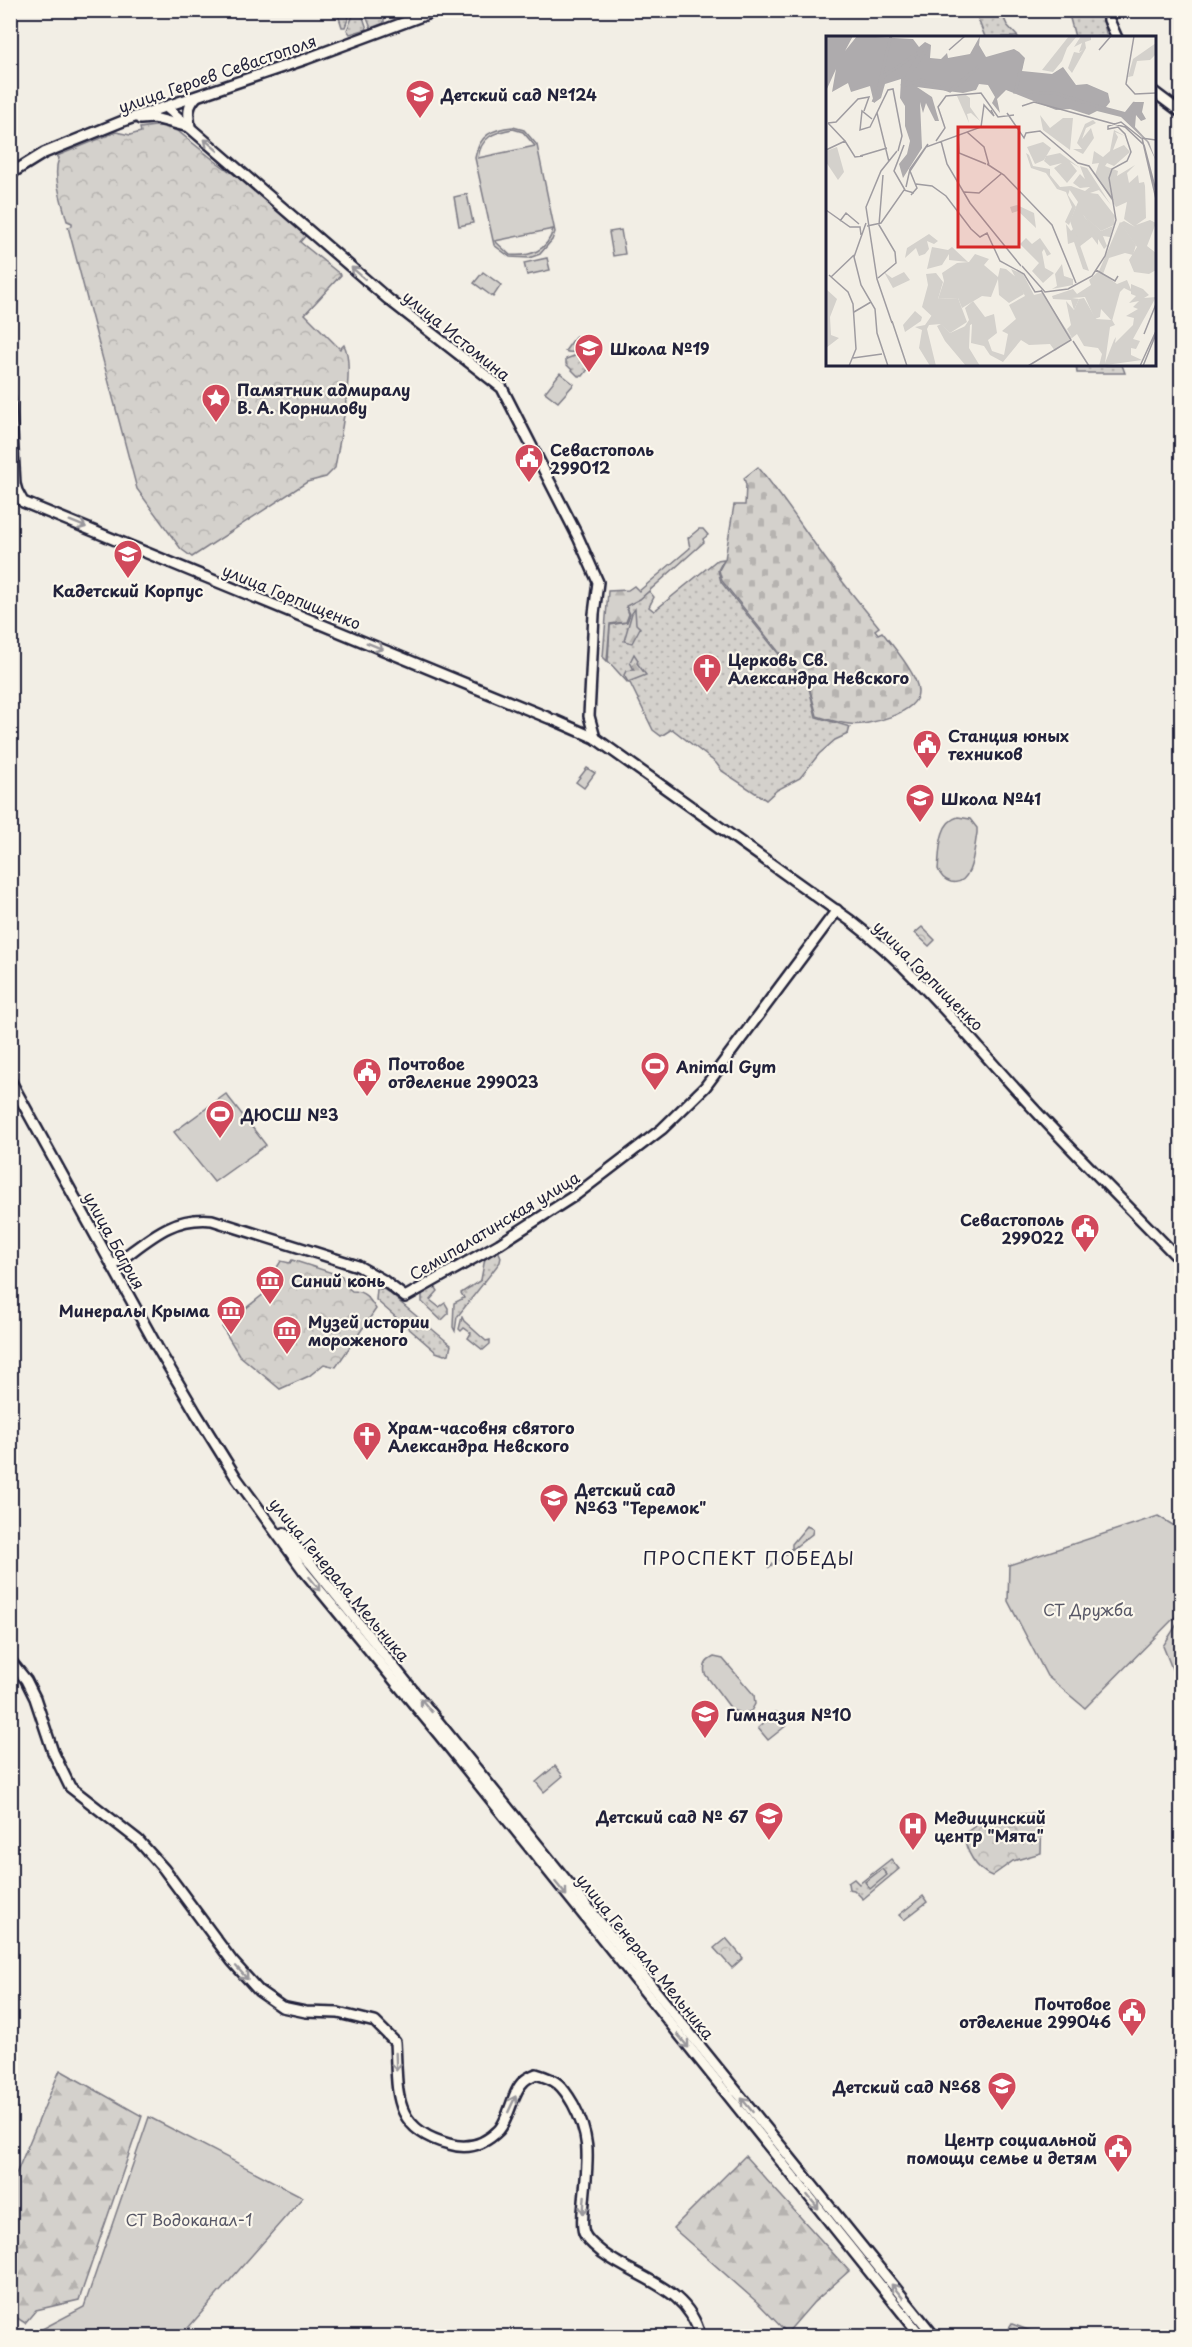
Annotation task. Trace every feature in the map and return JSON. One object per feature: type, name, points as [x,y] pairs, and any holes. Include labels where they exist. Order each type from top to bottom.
[{"type":"main road","name":"улица Героев Севастополя","points":[[10,174],[44,153],[123,121],[438,10]]},
{"type":"main road","points":[[1108,10],[1116,36]]},
{"type":"main road","points":[[1156,93],[1182,113]]},
{"type":"main road","points":[[123,121],[154,118],[190,127],[187,113],[190,103],[196,97]]},
{"type":"main road","name":"улица Истомина","points":[[166,107],[388,299],[502,388],[582,545],[598,582],[594,614],[590,719],[595,738]]},
{"type":"main road","name":"улица Горпищенко","points":[[10,398],[15,484],[23,502],[595,738],[837,910],[893,956],[956,1021],[1033,1108],[1182,1262]]},
{"type":"main road","points":[[573,728],[582,728],[590,719]]},
{"type":"main road","name":"Семипалатинская улица","points":[[112,1266],[161,1230],[184,1220],[212,1220],[358,1266],[383,1280],[405,1297],[499,1244],[577,1194],[662,1129],[705,1087],[837,910]]},
{"type":"main road","name":"улица Багрия","points":[[10,1080],[196,1413],[237,1479],[256,1503]]},
{"type":"main road","name":"улица Генерала Мельника","points":[[256,1503],[304,1571],[472,1770],[934,2337]]},
{"type":"main road","points":[[10,1660],[26,1680],[35,1698],[53,1752],[70,1787],[138,1840],[164,1869],[232,1961],[259,1991],[282,2007],[306,2012],[338,2013],[364,2019],[384,2029],[395,2042],[396,2086],[403,2111],[413,2127],[429,2139],[458,2147],[482,2144],[500,2128],[522,2082],[536,2074],[555,2079],[583,2122],[589,2150],[583,2211],[585,2235],[615,2262],[666,2288],[686,2307],[698,2326],[700,2337]]},
{"type":"main road","name":"улица Генерала Мельника","points":[[472,1770],[921,2337]]},
{"type":"green space","points":[[337,11],[351,11],[345,27],[342,27]]},
{"type":"green space","points":[[355,11],[361,11],[367,29],[350,34],[347,30]]},
{"type":"green space","points":[[364,11],[374,11],[384,16],[384,23],[371,28]]},
{"type":"green space","points":[[975,11],[1001,11],[1007,25],[1017,36],[985,36]]},
{"type":"green space","points":[[1068,11],[1101,11],[1107,36],[1075,36]]},
{"type":"green space","points":[[165,126],[179,132],[257,191],[307,234],[300,242],[341,275],[305,314],[340,349],[344,345],[347,355],[346,405],[335,468],[326,477],[307,482],[192,557],[181,549],[137,489],[68,227],[72,226],[72,223],[67,221],[57,181],[59,158],[57,156],[116,132],[130,135],[141,132],[140,128]]},
{"type":"green space","points":[[506,128],[524,130],[537,145],[555,232],[552,240],[540,254],[529,258],[510,257],[494,245],[475,158],[483,139],[493,132]],"holes":[[[513,129],[523,132],[535,146],[478,158],[485,140],[494,134]],[[553,229],[547,243],[537,251],[524,255],[510,255],[495,241]]]},
{"type":"green space","points":[[467,194],[473,223],[459,226],[454,197]]},
{"type":"green space","points":[[621,230],[625,254],[613,256],[609,232]]},
{"type":"green space","points":[[547,258],[550,270],[527,275],[524,263]]},
{"type":"green space","points":[[483,272],[501,285],[493,297],[474,283]]},
{"type":"green space","points":[[576,336],[588,341],[591,345],[575,352],[565,351]]},
{"type":"green space","points":[[595,350],[598,356],[583,376],[578,376],[566,364],[566,359]]},
{"type":"green space","points":[[1076,366],[1122,366],[1125,373],[1077,373]]},
{"type":"green space","points":[[560,373],[574,384],[558,402],[545,392]]},
{"type":"green space","points":[[758,467],[879,627],[875,630],[878,634],[882,632],[914,677],[918,691],[916,699],[901,712],[879,721],[857,724],[841,723],[817,716],[808,683],[782,656],[722,581],[719,570],[725,559],[734,505],[745,505],[744,478]]},
{"type":"green space","points":[[699,529],[703,529],[708,535],[703,539],[704,542],[640,599],[626,606],[629,614],[626,622],[610,624],[607,661],[603,657],[608,591],[628,590],[634,586],[639,591],[690,548],[688,538]]},
{"type":"green space","points":[[724,559],[718,570],[721,582],[782,658],[808,684],[816,717],[850,727],[848,734],[835,740],[819,754],[800,778],[777,790],[766,800],[722,771],[716,763],[672,729],[661,736],[653,730],[630,683],[608,661],[610,625],[627,622],[630,614],[626,606],[649,591],[654,597],[649,607],[654,611],[717,560]]},
{"type":"green space","points":[[635,609],[636,624],[640,628],[632,643],[624,641]]},
{"type":"green space","points":[[634,654],[638,660],[637,663],[646,675],[628,682],[624,675],[626,671],[634,670],[630,662]]},
{"type":"green space","points":[[587,768],[595,773],[584,788],[576,782]]},
{"type":"green space","points":[[958,817],[970,819],[977,828],[977,833],[968,873],[964,879],[951,882],[943,877],[938,869],[940,846],[943,831],[951,820]]},
{"type":"green space","points":[[922,927],[935,940],[929,946],[915,933]]},
{"type":"green space","name":"ДЮСШ №3","points":[[226,1094],[266,1145],[214,1182],[174,1132]]},
{"type":"green space","points":[[498,1250],[501,1257],[500,1262],[457,1317],[455,1331],[453,1327],[454,1303],[464,1298],[461,1293],[481,1280],[485,1258]]},
{"type":"green space","points":[[292,1260],[342,1276],[346,1286],[366,1296],[376,1309],[336,1367],[324,1364],[309,1376],[280,1389],[239,1355],[222,1327],[274,1286],[269,1280],[281,1261],[290,1263]]},
{"type":"green space","points":[[434,1285],[438,1291],[430,1300],[439,1307],[445,1303],[448,1308],[448,1314],[441,1320],[422,1302],[422,1292]]},
{"type":"green space","points":[[377,1289],[383,1289],[389,1293],[451,1345],[449,1354],[436,1352],[376,1300]]},
{"type":"green space","points":[[462,1317],[486,1341],[490,1340],[490,1344],[483,1350],[468,1338],[471,1333],[464,1328],[461,1331],[459,1329]]},
{"type":"green space","name":"СТ Дружба","points":[[1158,1516],[1181,1530],[1181,1611],[1085,1708],[1047,1676],[1008,1601],[1009,1565]]},
{"type":"green space","points":[[807,1526],[813,1529],[812,1534],[768,1568],[792,1548],[792,1544]]},
{"type":"green space","points":[[1181,1618],[1181,1691],[1163,1646]]},
{"type":"green space","points":[[714,1657],[723,1659],[754,1695],[755,1704],[751,1711],[743,1714],[732,1710],[705,1674],[706,1664]]},
{"type":"green space","points":[[776,1712],[787,1725],[768,1740],[758,1728]]},
{"type":"green space","points":[[555,1766],[563,1776],[544,1792],[536,1782]]},
{"type":"green space","points":[[1042,1813],[1041,1853],[1013,1861],[992,1876],[972,1859],[964,1834],[989,1816]]},
{"type":"green space","points":[[891,1859],[899,1869],[863,1899],[854,1890],[849,1889],[848,1883],[854,1879],[859,1884]]},
{"type":"green space","points":[[882,1869],[887,1875],[870,1889],[865,1882]]},
{"type":"green space","points":[[923,1896],[927,1902],[904,1920],[899,1915]]},
{"type":"green space","points":[[726,1938],[743,1958],[732,1968],[714,1948]]},
{"type":"green space","points":[[60,2070],[142,2116],[79,2300],[36,2310],[25,2323],[11,2314],[11,2186]]},
{"type":"green space","name":"СТ Водоканал-1","points":[[149,2117],[303,2197],[181,2336],[29,2336],[84,2307]]},
{"type":"green space","points":[[745,2156],[849,2271],[813,2303],[787,2333],[758,2303],[673,2228]]},
{"type":"green space","points":[[1012,2324],[1044,2336],[1005,2335]]},
{"type":"place","name":"Детский сад №124","points":[[420,120]]},
{"type":"place","name":"Школа №19","points":[[589,374]]},
{"type":"place","name":"Памятник адмиралу В. А. Корнилову","points":[[216,424]]},
{"type":"place","name":"Севастополь 299012","points":[[529,484]]},
{"type":"place","name":"Кадетский Корпус","points":[[128,580]]},
{"type":"place","name":"Церковь Св. Александра Невского","points":[[707,694]]},
{"type":"place","name":"Станция юных техников","points":[[927,770]]},
{"type":"place","name":"Школа №41","points":[[920,824]]},
{"type":"place","name":"Animal Gym","points":[[655,1092]]},
{"type":"place","name":"Почтовое отделение 299023","points":[[367,1098]]},
{"type":"place","name":"ДЮСШ №3","points":[[220,1140]]},
{"type":"place","name":"Севастополь 299022","points":[[1085,1254]]},
{"type":"place","name":"Синий конь","points":[[270,1306]]},
{"type":"place","name":"Минералы Крыма","points":[[231,1336]]},
{"type":"place","name":"Музей истории мороженого","points":[[287,1356]]},
{"type":"place","name":"Храм-часовня святого Александра Невского","points":[[367,1462]]},
{"type":"place","name":"Детский сад №63 \"Теремок\"","points":[[554,1524]]},
{"type":"place","name":"Гимназия №10","points":[[705,1740]]},
{"type":"place","name":"Детский сад № 67","points":[[769,1842]]},
{"type":"place","name":"Медицинский центр \"Мята\"","points":[[913,1852]]},
{"type":"place","name":"Почтовое отделение 299046","points":[[1132,2038]]},
{"type":"place","name":"Детский сад №68","points":[[1002,2112]]},
{"type":"place","name":"Центр социальной помощи семье и детям","points":[[1118,2174]]},
{"type":"district","name":"ПРОСПЕКТ ПОБЕДЫ","points":[[749,1557]]}]
